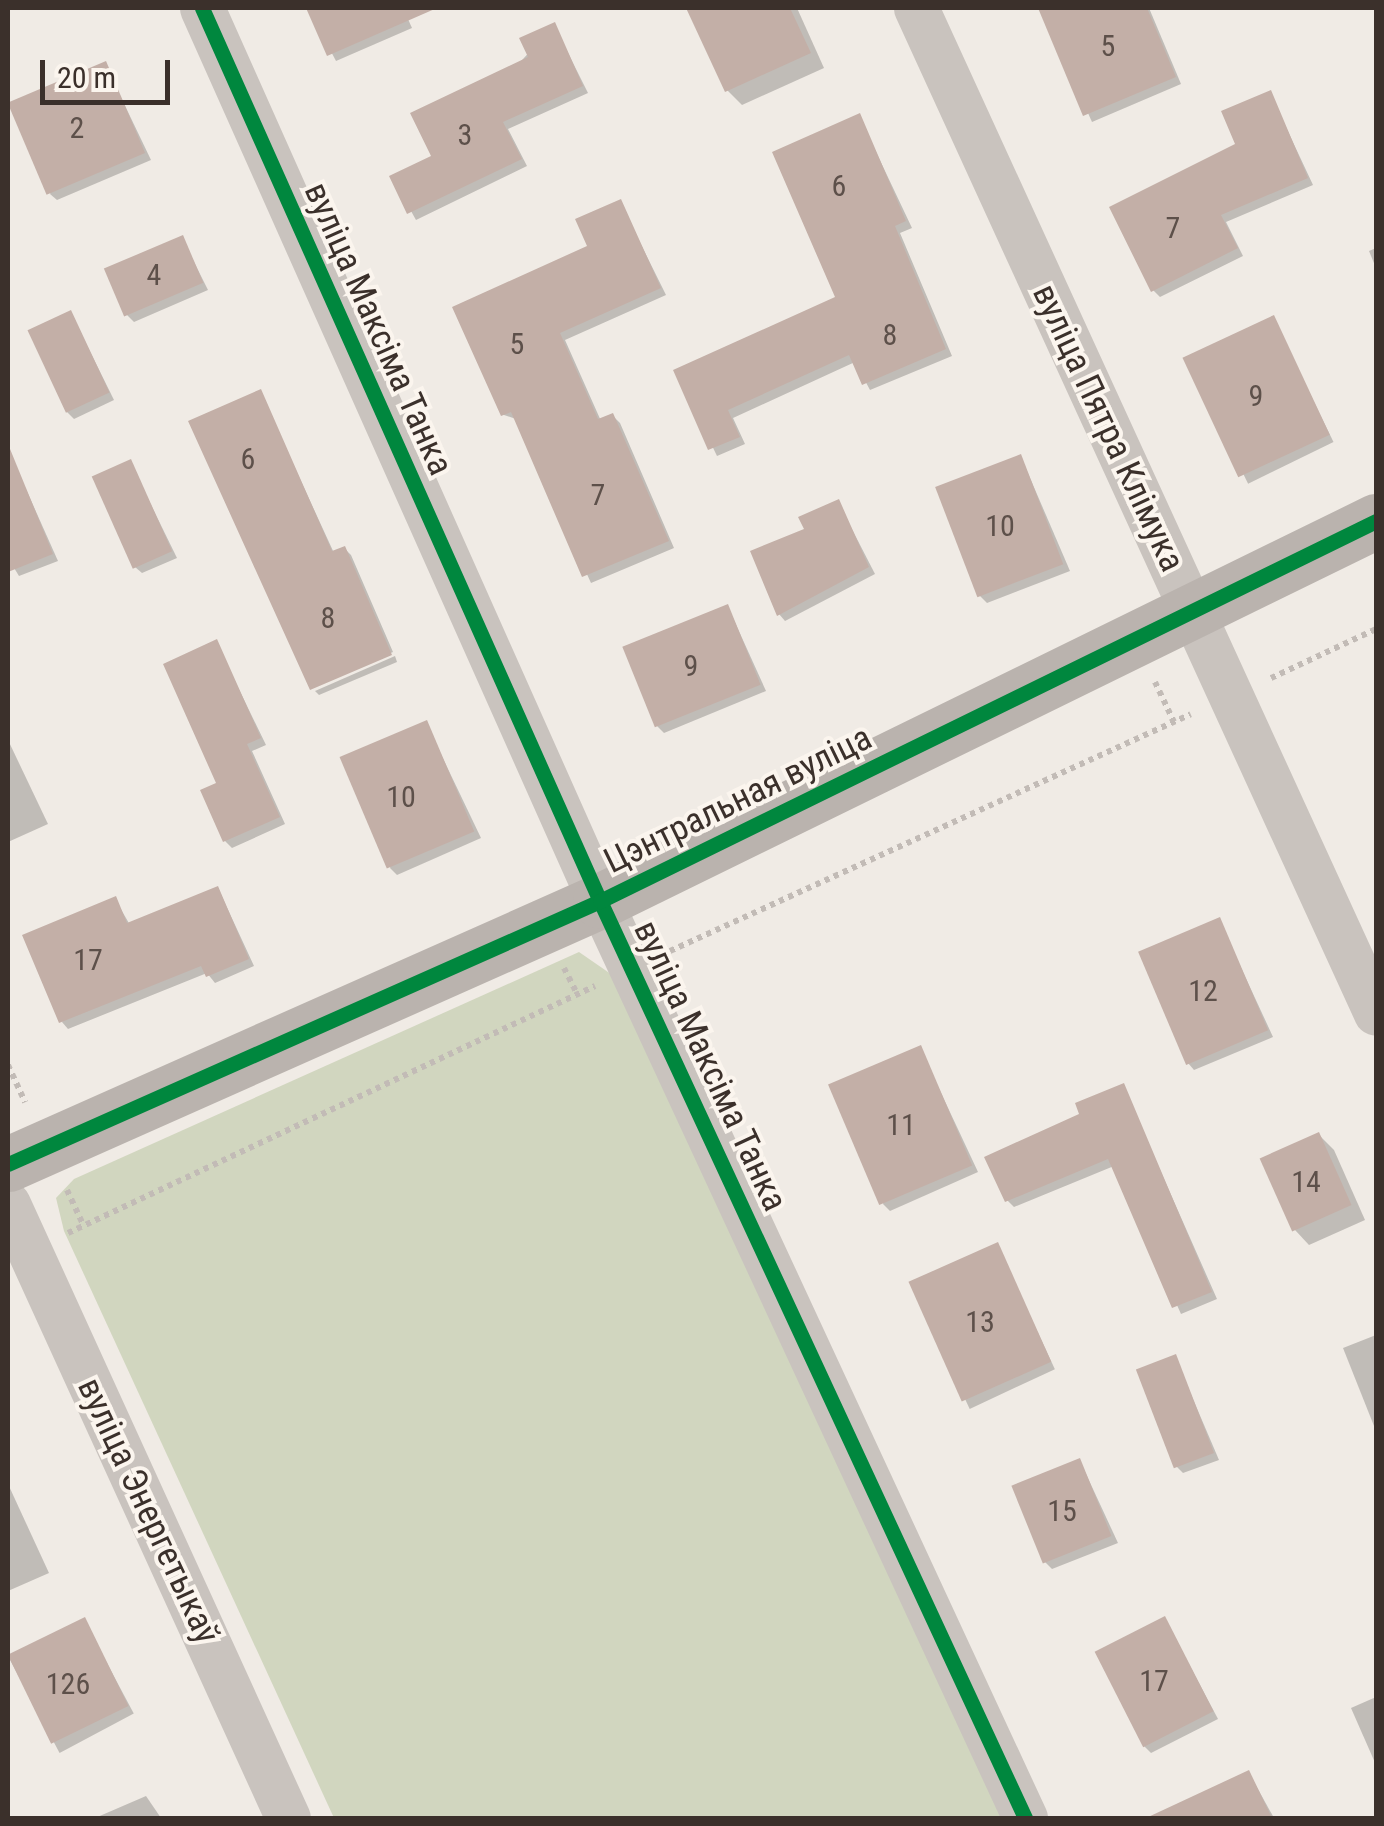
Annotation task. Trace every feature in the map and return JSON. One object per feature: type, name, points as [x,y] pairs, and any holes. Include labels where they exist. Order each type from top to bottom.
[{"type":"street","name":"вуліца Максіма Танка","points":[[202,8],[600,902],[1025,1818]]},
{"type":"street","name":"вуліца Пятра Клімука","points":[[916,8],[1376,1013]]},
{"type":"street","name":"Цэнтральная вуліца","points":[[8,1164],[600,902],[1376,521]]},
{"type":"street","name":"вуліца Энергетыкаў","points":[[8,1204],[288,1818]]},
{"type":"path","points":[[29,1251],[632,968],[1376,629]]},
{"type":"green space","points":[[579,952],[621,981],[1002,1818],[334,1818],[64,1231],[56,1198],[74,1179]]},
{"type":"building","points":[[306,8],[437,8],[327,56]]},
{"type":"building","points":[[686,8],[790,8],[811,53],[725,92]]},
{"type":"building","points":[[1038,8],[1147,8],[1176,77],[1083,116]]},
{"type":"building","points":[[555,22],[583,86],[503,122],[522,159],[407,214],[389,176],[431,156],[410,113],[528,57],[519,38]]},
{"type":"building","points":[[106,61],[145,153],[47,195],[8,103]]},
{"type":"building","points":[[1271,90],[1308,178],[1221,215],[1238,248],[1151,292],[1109,207],[1235,144],[1221,111]]},
{"type":"building","points":[[860,113],[906,221],[895,226],[946,349],[862,385],[849,355],[728,410],[740,437],[708,450],[673,370],[835,297],[772,152]]},
{"type":"building","points":[[621,199],[661,288],[560,333],[598,419],[613,413],[669,541],[582,577],[511,412],[501,416],[452,307],[587,246],[575,219]]},
{"type":"building","points":[[183,235],[203,283],[124,316],[104,269]]},
{"type":"building","points":[[71,310],[109,392],[66,413],[27,330]]},
{"type":"building","points":[[1274,315],[1330,435],[1238,477],[1182,358]]},
{"type":"building","points":[[261,389],[332,551],[345,546],[392,655],[310,690],[188,421]]},
{"type":"building","points":[[8,444],[53,554],[8,572]]},
{"type":"building","points":[[1021,454],[1063,564],[977,597],[935,487]]},
{"type":"building","points":[[131,459],[172,551],[133,569],[92,476]]},
{"type":"building","points":[[839,499],[869,567],[777,616],[750,551],[804,529],[798,517]]},
{"type":"building","points":[[728,604],[761,685],[655,727],[622,647]]},
{"type":"building","points":[[217,639],[261,738],[247,744],[280,817],[223,842],[200,790],[216,783],[163,664]]},
{"type":"building","points":[[427,720],[474,831],[387,869],[340,757]]},
{"type":"building","points":[[218,886],[249,959],[206,977],[201,966],[59,1023],[22,935],[116,896],[127,923]]},
{"type":"building","points":[[1220,917],[1268,1030],[1186,1065],[1138,952]]},
{"type":"building","points":[[921,1045],[972,1166],[879,1205],[828,1084]]},
{"type":"building","points":[[1124,1083],[1212,1292],[1172,1308],[1108,1159],[1005,1202],[984,1157],[1079,1114],[1075,1103]]},
{"type":"building","points":[[1319,1132],[1352,1205],[1292,1232],[1260,1158]]},
{"type":"building","points":[[998,1242],[1051,1362],[962,1402],[908,1282]]},
{"type":"building","points":[[1176,1354],[1214,1453],[1174,1468],[1136,1369]]},
{"type":"building","points":[[1080,1458],[1111,1536],[1043,1564],[1011,1486]]},
{"type":"building","points":[[1165,1616],[1214,1711],[1143,1747],[1095,1652]]},
{"type":"building","points":[[85,1617],[128,1706],[51,1744],[8,1655]]},
{"type":"building","points":[[1249,1770],[1272,1818],[1146,1818]]},
{"type":"cycle path","points":[[202,8],[600,901],[1025,1818]]},
{"type":"cycle path","points":[[8,1164],[600,901],[1376,521]]}]
